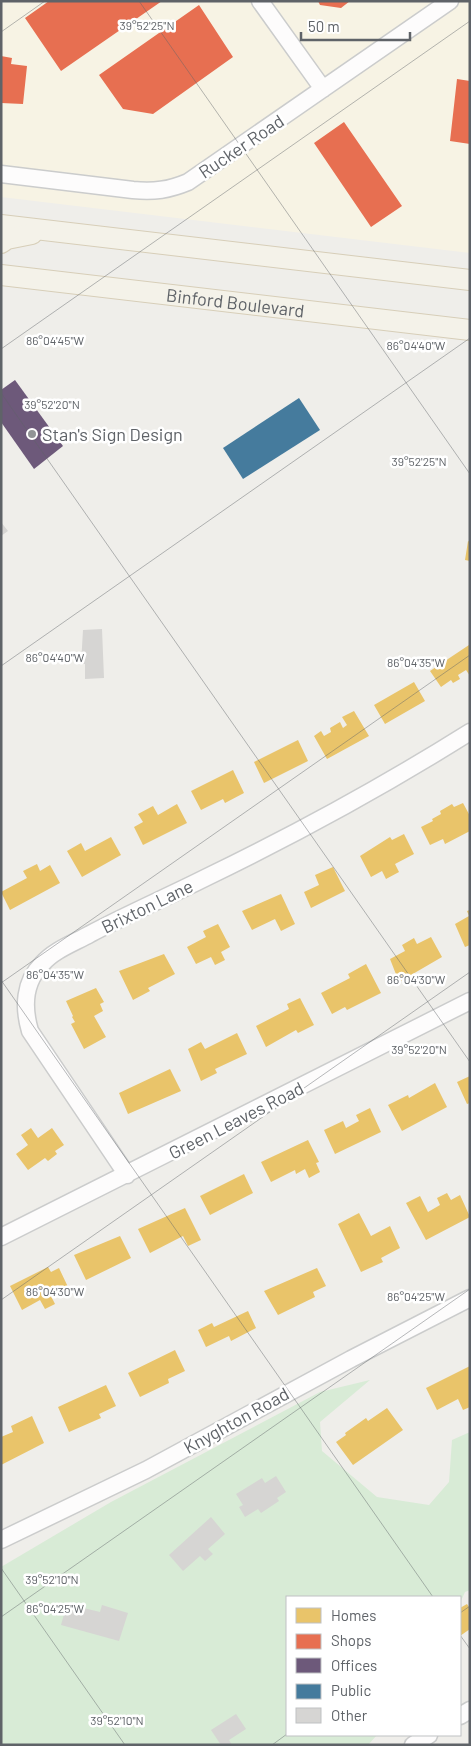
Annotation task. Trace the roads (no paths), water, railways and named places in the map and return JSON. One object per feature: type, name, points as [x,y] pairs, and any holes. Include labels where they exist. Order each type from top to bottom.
[{"type":"main road","points":[[1,225],[470,280]]},
{"type":"main road","points":[[1,243],[7,239],[46,231]]},
{"type":"main road","name":"Binford Boulevard","points":[[6,278],[470,330]]},
{"type":"street","points":[[260,1],[323,89]]},
{"type":"street","name":"Rucker Road","points":[[1,174],[133,190],[155,192],[170,190],[188,182],[450,1]]},
{"type":"street","name":"Brixton Lane","points":[[127,1175],[30,1031],[26,1017],[26,996],[32,977],[40,965],[56,952],[100,929],[312,824],[470,732]]},
{"type":"street","name":"Green Leaves Road","points":[[1,1237],[470,1001]]},
{"type":"street","name":"Knyghton Road","points":[[1,1540],[146,1470],[351,1358],[470,1298]]},
{"type":"street","points":[[413,1745],[427,1736]]},
{"type":"place","name":"Stan's Sign Design","points":[[32,434]]}]
